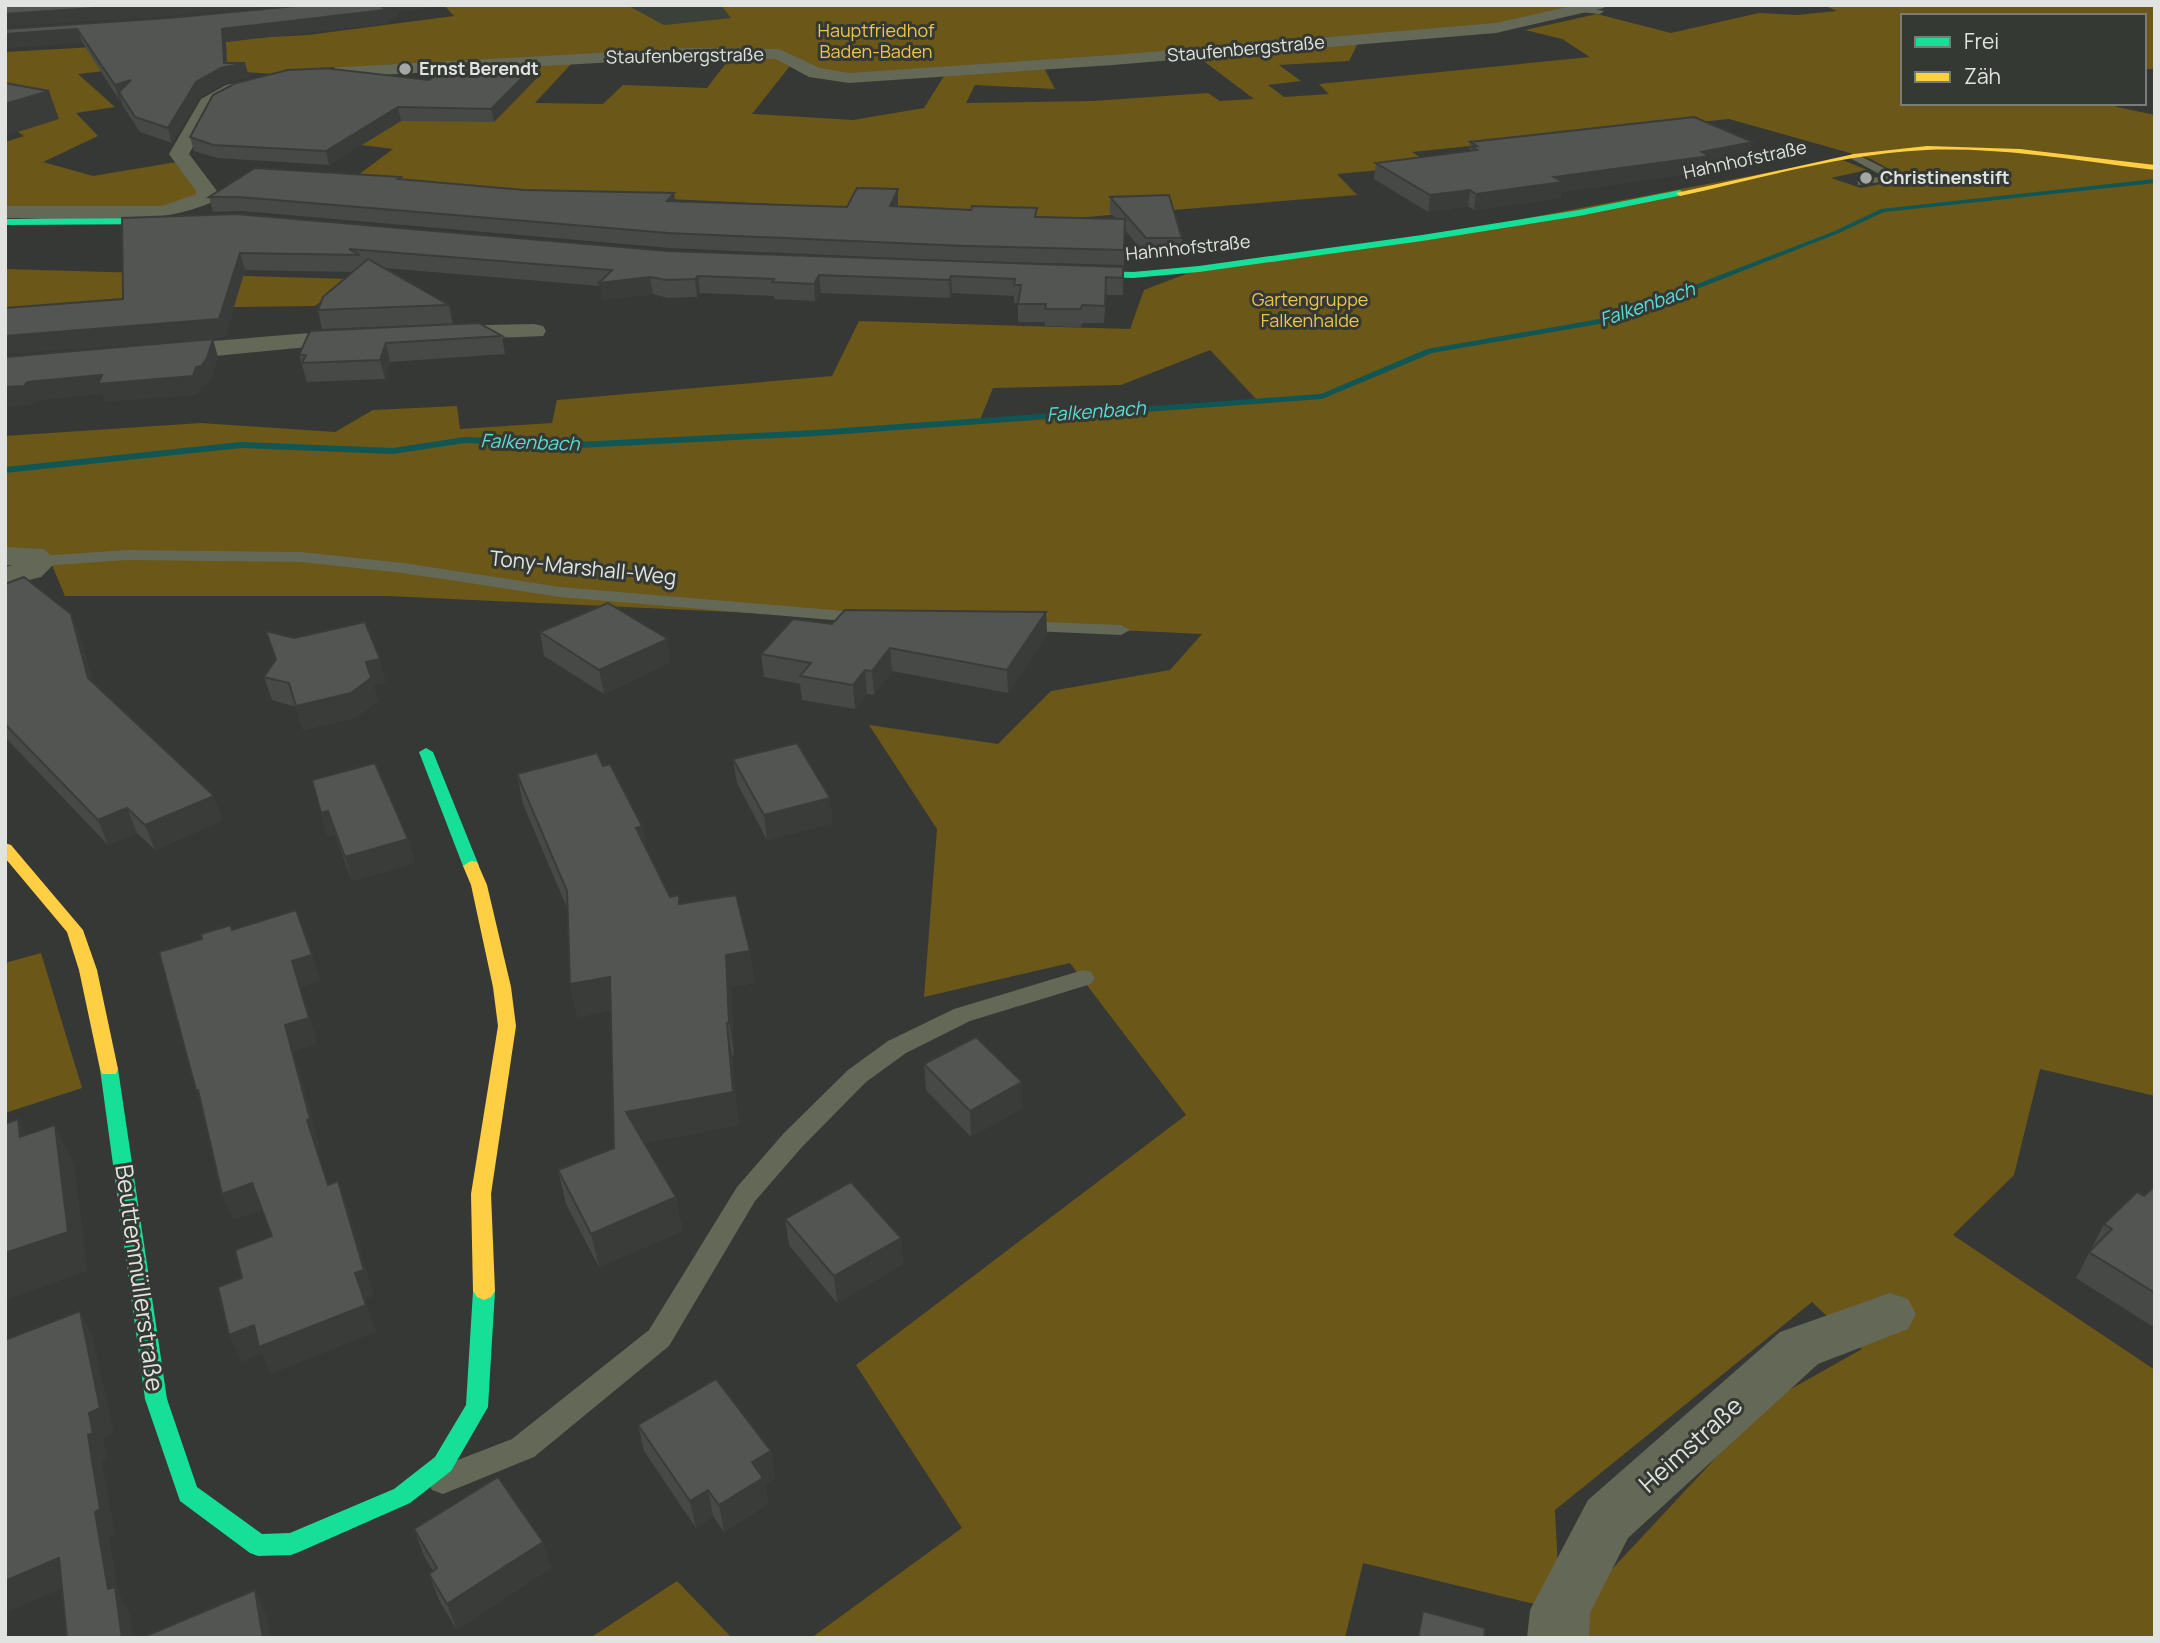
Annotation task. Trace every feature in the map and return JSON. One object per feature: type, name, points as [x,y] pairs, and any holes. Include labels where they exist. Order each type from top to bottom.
[{"type":"street","name":"Staufenbergstraße","points":[[5,212],[162,212],[182,208],[205,198],[207,191],[179,154],[208,103],[232,89],[291,75],[688,53],[779,54],[815,73],[849,78],[1113,60],[1496,28],[1595,7]]},
{"type":"street","name":"Hahnhofstraße","points":[[1049,273],[1133,275],[1199,269],[1422,239],[1579,213],[1807,168],[1854,156],[1927,148],[2020,151],[2155,169]]},
{"type":"street","points":[[5,222],[201,221]]},
{"type":"street","points":[[417,334],[534,331]]},
{"type":"street","points":[[137,355],[378,335]]},
{"type":"street","points":[[5,577],[30,570],[27,557]]},
{"type":"street","name":"Beuttenmüllerstraße","points":[[5,848],[75,930],[88,970],[105,1043],[156,1399],[188,1494],[258,1545],[291,1544],[402,1496],[443,1464],[477,1407],[485,1283],[481,1194],[507,1026],[502,987],[479,885],[426,752]]},
{"type":"street","name":"Heimstraße","points":[[1558,1638],[1560,1610],[1608,1519],[1799,1348],[1890,1314]]},
{"type":"lane","points":[[1854,156],[1894,177],[1862,183]]},
{"type":"lane","name":"Tony-Marshall-Weg","points":[[27,557],[301,557],[403,568],[560,592],[882,620]]},
{"type":"lane","points":[[1001,625],[1121,630]]},
{"type":"lane","name":"Beuttenmüllerstraße","points":[[402,1496],[523,1448],[659,1338],[746,1194],[793,1140],[857,1076],[897,1047],[962,1015],[1083,978]]},
{"type":"shaded area","points":[[627,5],[721,5],[731,18],[664,25]]},
{"type":"green space","points":[[444,5],[627,5],[664,25],[731,18],[721,5],[1598,5],[1496,28],[1043,66],[1055,89],[975,85],[966,103],[1093,101],[1208,93],[1220,101],[1254,99],[1197,56],[1350,43],[1357,45],[1349,61],[1279,65],[1301,81],[1268,85],[1284,97],[1329,94],[1319,84],[1590,57],[1562,39],[1525,30],[1597,14],[1671,33],[1759,13],[1797,15],[1837,11],[1823,5],[2155,5],[2155,69],[2146,69],[2146,14],[1901,14],[1901,105],[2114,105],[2155,115],[2155,1096],[2040,1069],[2014,1175],[1953,1235],[2155,1370],[2155,1638],[1569,1638],[1571,1613],[1768,1402],[1862,1349],[1812,1302],[1555,1510],[1560,1610],[1363,1563],[1345,1638],[811,1638],[962,1528],[856,1365],[1186,1115],[1070,963],[924,997],[937,829],[869,725],[998,744],[1051,691],[1170,670],[1202,634],[388,596],[65,596],[49,558],[5,555],[5,436],[201,423],[335,432],[373,410],[457,406],[460,429],[552,423],[557,400],[832,376],[859,321],[1130,329],[1144,290],[1199,269],[1422,238],[1840,159],[1867,170],[1831,178],[1861,188],[1907,179],[1871,159],[1729,119],[1412,152],[1433,165],[1337,174],[1357,195],[1074,218],[346,184],[393,149],[307,138],[529,65],[572,63],[535,103],[603,104],[623,85],[707,88],[733,54],[291,75],[148,66],[78,74],[115,107],[76,113],[98,136],[43,162],[93,176],[177,162],[207,191],[182,208],[5,212],[5,142],[24,136],[5,123],[5,52],[308,35],[454,16]],"holes":[[[793,62],[849,78],[946,73],[924,108],[853,120],[752,114]],[[1210,350],[1258,401],[980,420],[993,388],[1121,385]]]},
{"type":"green space","points":[[5,269],[350,279],[315,306],[94,309],[5,315]]},
{"type":"green space","points":[[41,953],[82,1088],[5,1113],[5,963]]},
{"type":"green space","points":[[677,1581],[732,1638],[590,1638]]},
{"type":"building","points":[[5,5],[138,5],[5,14]]},
{"type":"building","points":[[306,5],[384,5],[381,6],[385,10],[222,29],[224,63],[245,63],[221,68],[196,82],[168,128],[135,117],[119,92],[131,80],[115,85],[77,29],[5,34],[5,29]]},
{"type":"building","points":[[535,65],[491,109],[398,107],[326,151],[213,145],[190,137],[213,95],[236,83],[288,70],[334,68],[332,69],[429,80],[445,68]]},
{"type":"building","points":[[5,83],[49,91],[5,104]]},
{"type":"building","points":[[1694,117],[1753,142],[1702,152],[1710,156],[1554,177],[1563,182],[1476,194],[1470,190],[1430,195],[1376,163],[1477,150],[1472,147],[1477,146],[1470,142]]},
{"type":"building","points":[[255,168],[401,177],[398,179],[524,190],[674,193],[667,201],[847,207],[857,188],[898,189],[890,206],[971,210],[972,206],[1037,208],[1035,217],[1125,219],[1124,250],[668,233],[238,197],[209,197]]},
{"type":"building","points":[[1169,195],[1182,238],[1146,238],[1110,197]]},
{"type":"building","points":[[237,214],[668,251],[1123,267],[1123,278],[1106,277],[1105,306],[1082,305],[1081,309],[1045,309],[1046,304],[1018,304],[1021,285],[1014,285],[1015,279],[951,276],[949,280],[819,275],[814,284],[772,282],[774,279],[698,276],[695,279],[666,280],[650,277],[599,283],[612,270],[349,249],[360,255],[240,253],[219,319],[5,336],[5,308],[123,299],[122,218]]},
{"type":"building","points":[[368,259],[449,305],[318,310],[323,297]]},
{"type":"building","points":[[479,323],[502,336],[386,343],[380,360],[302,363],[306,355],[299,355],[310,331]]},
{"type":"building","points":[[213,339],[207,358],[201,366],[196,367],[193,376],[98,384],[102,375],[27,382],[24,386],[5,387],[5,357]]},
{"type":"building","points":[[24,577],[71,614],[88,678],[214,796],[145,825],[127,808],[98,820],[5,724],[5,584]]},
{"type":"building","points":[[608,603],[668,639],[599,670],[540,632]]},
{"type":"building","points":[[845,610],[1046,612],[1007,670],[890,648],[872,671],[865,670],[853,685],[800,676],[811,663],[761,654],[793,619],[832,624]]},
{"type":"building","points":[[365,622],[380,659],[366,662],[371,678],[351,693],[296,706],[289,683],[264,677],[276,659],[266,631],[294,638]]},
{"type":"building","points":[[797,743],[830,798],[764,815],[733,759]]},
{"type":"building","points":[[597,753],[603,766],[610,764],[642,826],[636,828],[670,897],[679,895],[679,904],[736,895],[750,951],[726,955],[727,1023],[733,1092],[626,1112],[676,1197],[591,1234],[558,1170],[614,1148],[610,977],[570,984],[567,891],[517,774]]},
{"type":"building","points":[[375,763],[408,839],[345,857],[328,811],[321,813],[312,780]]},
{"type":"building","points":[[296,910],[312,955],[292,961],[309,1018],[285,1025],[310,1119],[307,1120],[328,1185],[338,1181],[364,1270],[355,1273],[366,1305],[259,1347],[254,1325],[229,1335],[218,1287],[242,1278],[235,1250],[272,1236],[252,1183],[222,1194],[198,1090],[159,952],[202,939],[201,934],[231,925],[232,930]]},
{"type":"building","points":[[976,1037],[1022,1082],[970,1111],[924,1064]]},
{"type":"building","points":[[18,1119],[20,1137],[55,1125],[68,1232],[5,1253],[5,1124]]},
{"type":"building","points":[[851,1182],[901,1238],[834,1276],[785,1219]]},
{"type":"building","points":[[2155,1186],[2155,1293],[2089,1252],[2112,1229],[2104,1224],[2137,1192],[2144,1196]]},
{"type":"building","points":[[80,1311],[100,1408],[89,1413],[93,1433],[88,1435],[100,1509],[95,1512],[108,1589],[115,1587],[122,1638],[67,1638],[59,1558],[5,1581],[5,1340]]},
{"type":"building","points":[[716,1379],[771,1451],[752,1462],[763,1478],[719,1505],[708,1490],[690,1501],[638,1425]]},
{"type":"building","points":[[498,1477],[543,1542],[447,1604],[429,1574],[437,1568],[414,1529]]},
{"type":"building","points":[[255,1590],[263,1638],[141,1638]]},
{"type":"building","points":[[1423,1611],[1485,1628],[1484,1638],[1418,1638]]},
{"type":"waterway","name":"Falkenbach","points":[[5,470],[241,445],[393,451],[465,440],[578,445],[816,433],[1322,396],[1430,351],[1613,319],[1837,232],[1883,210],[2155,181]]},
{"type":"traffic: fast","points":[[1069,273],[1133,275],[1199,269],[1422,238],[1579,213],[1680,193]]},
{"type":"traffic: fast","points":[[5,222],[175,221]]},
{"type":"traffic: fast","points":[[426,752],[471,866]]},
{"type":"traffic: fast","points":[[109,1069],[156,1399],[188,1494],[258,1545],[291,1544],[402,1496],[443,1464],[477,1407],[484,1291]]},
{"type":"traffic: slow","points":[[1680,193],[1854,156],[1927,148],[2020,151],[2155,168]]},
{"type":"traffic: slow","points":[[5,848],[75,930],[88,970],[109,1069]]},
{"type":"traffic: slow","points":[[471,866],[479,885],[502,987],[507,1026],[481,1194],[484,1291]]},
{"type":"place","name":"Ernst Berendt","points":[[405,69]]},
{"type":"place","name":"Christinenstift","points":[[1866,178]]},
{"type":"park label","name":"Hauptfriedhof Baden-Baden","points":[[876,41]]},
{"type":"park label","name":"Gartengruppe Falkenhalde","points":[[1310,310]]}]
